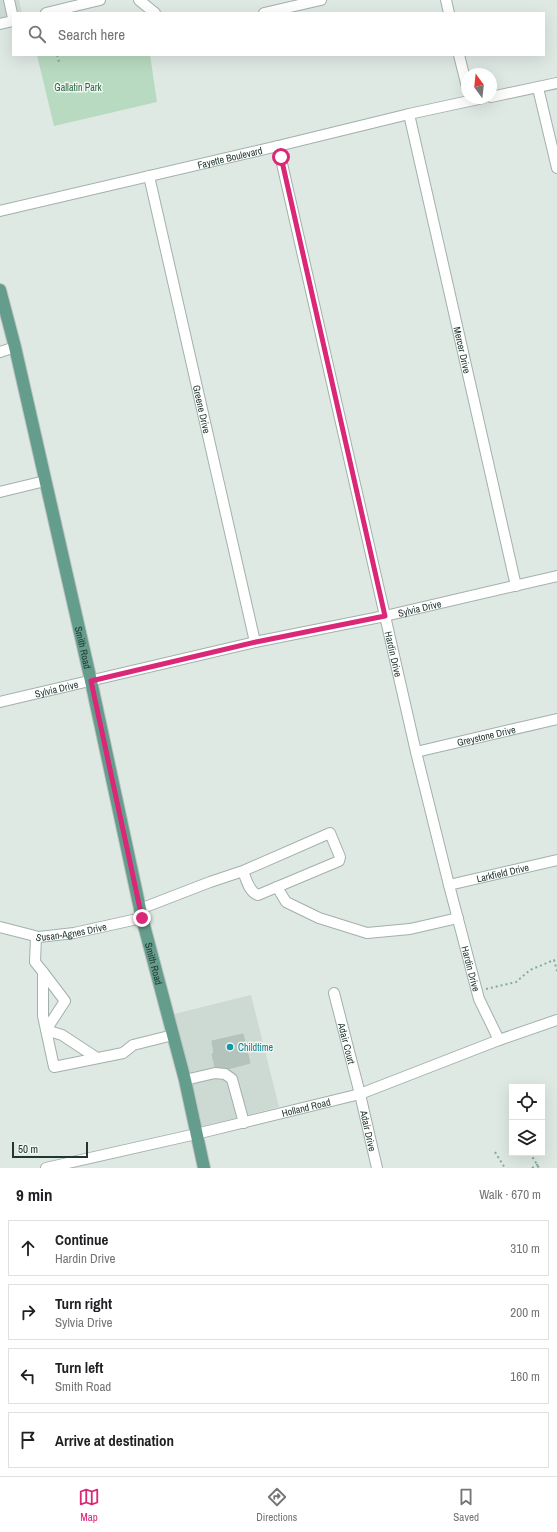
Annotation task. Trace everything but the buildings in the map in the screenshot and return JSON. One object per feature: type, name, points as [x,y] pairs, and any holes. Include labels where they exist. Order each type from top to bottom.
[{"type":"main road","name":"Smith Road","points":[[0,290],[15,348],[91,681],[141,913],[173,1035],[204,1168]]},
{"type":"street","points":[[9,0],[12,14]]},
{"type":"street","points":[[50,12],[100,0]]},
{"type":"street","points":[[139,0],[154,12]]},
{"type":"street","points":[[268,12],[321,0]]},
{"type":"street","points":[[446,0],[449,12]]},
{"type":"street","points":[[0,24],[12,21]]},
{"type":"street","points":[[459,56],[462,68]]},
{"type":"street","points":[[497,96],[557,83]]},
{"type":"street","points":[[538,88],[557,168]]},
{"type":"street","name":"Fayette Boulevard","points":[[0,211],[461,101]]},
{"type":"street","name":"Mercer Drive","points":[[409,114],[516,586]]},
{"type":"street","name":"Hardin Drive","points":[[278,146],[416,752],[478,992],[498,1040]]},
{"type":"street","name":"Greene Drive","points":[[149,176],[256,642]]},
{"type":"street","points":[[0,352],[15,348]]},
{"type":"street","points":[[0,492],[45,481]]},
{"type":"street","name":"Sylvia Drive","points":[[0,702],[256,642],[385,616],[557,576]]},
{"type":"street","name":"Greystone Drive","points":[[416,752],[557,719]]},
{"type":"street","name":"Susan-Agnes Drive","points":[[0,927],[36,936],[74,933],[141,913],[203,884],[243,871],[330,833],[339,854],[339,861],[277,888]]},
{"type":"street","name":"Larkfield Drive","points":[[449,884],[557,860]]},
{"type":"street","points":[[243,871],[250,889],[254,894],[262,894],[277,888],[286,902],[319,918],[368,933],[410,929],[458,918]]},
{"type":"street","points":[[36,936],[35,962],[65,1001],[46,1030]]},
{"type":"street","points":[[42,972],[43,1016],[54,1067],[123,1052],[133,1045],[173,1035]]},
{"type":"street","name":"Adair Court","points":[[334,993],[360,1094]]},
{"type":"street","name":"Holland Road","points":[[46,1168],[196,1134],[360,1094],[498,1040],[557,1020]]},
{"type":"street","points":[[46,1030],[62,1036],[97,1058]]},
{"type":"street","points":[[184,1080],[215,1073],[225,1074],[232,1079],[244,1122]]},
{"type":"street","name":"Adair Drive","points":[[360,1094],[377,1168]]},
{"type":"path","points":[[57,56],[58,64]]},
{"type":"path","points":[[478,992],[502,984],[516,982],[530,970],[554,960],[557,971]]},
{"type":"path","points":[[495,1152],[505,1168]]},
{"type":"path","points":[[532,1156],[539,1168]]},
{"type":"path","points":[[532,1168],[540,1163]]},
{"type":"shaded area","points":[[0,0],[19,0],[22,12],[12,12],[12,16],[0,19]]},
{"type":"shaded area","points":[[251,995],[279,1107],[200,1127],[174,1014]]},
{"type":"green space","name":"Gallatin Park","points":[[37,56],[150,56],[157,102],[54,126]]},
{"type":"place","name":"Childtime","points":[[230,1047]]},
{"type":"route","points":[[142,918],[91,681],[256,642],[385,616],[281,157]]}]
